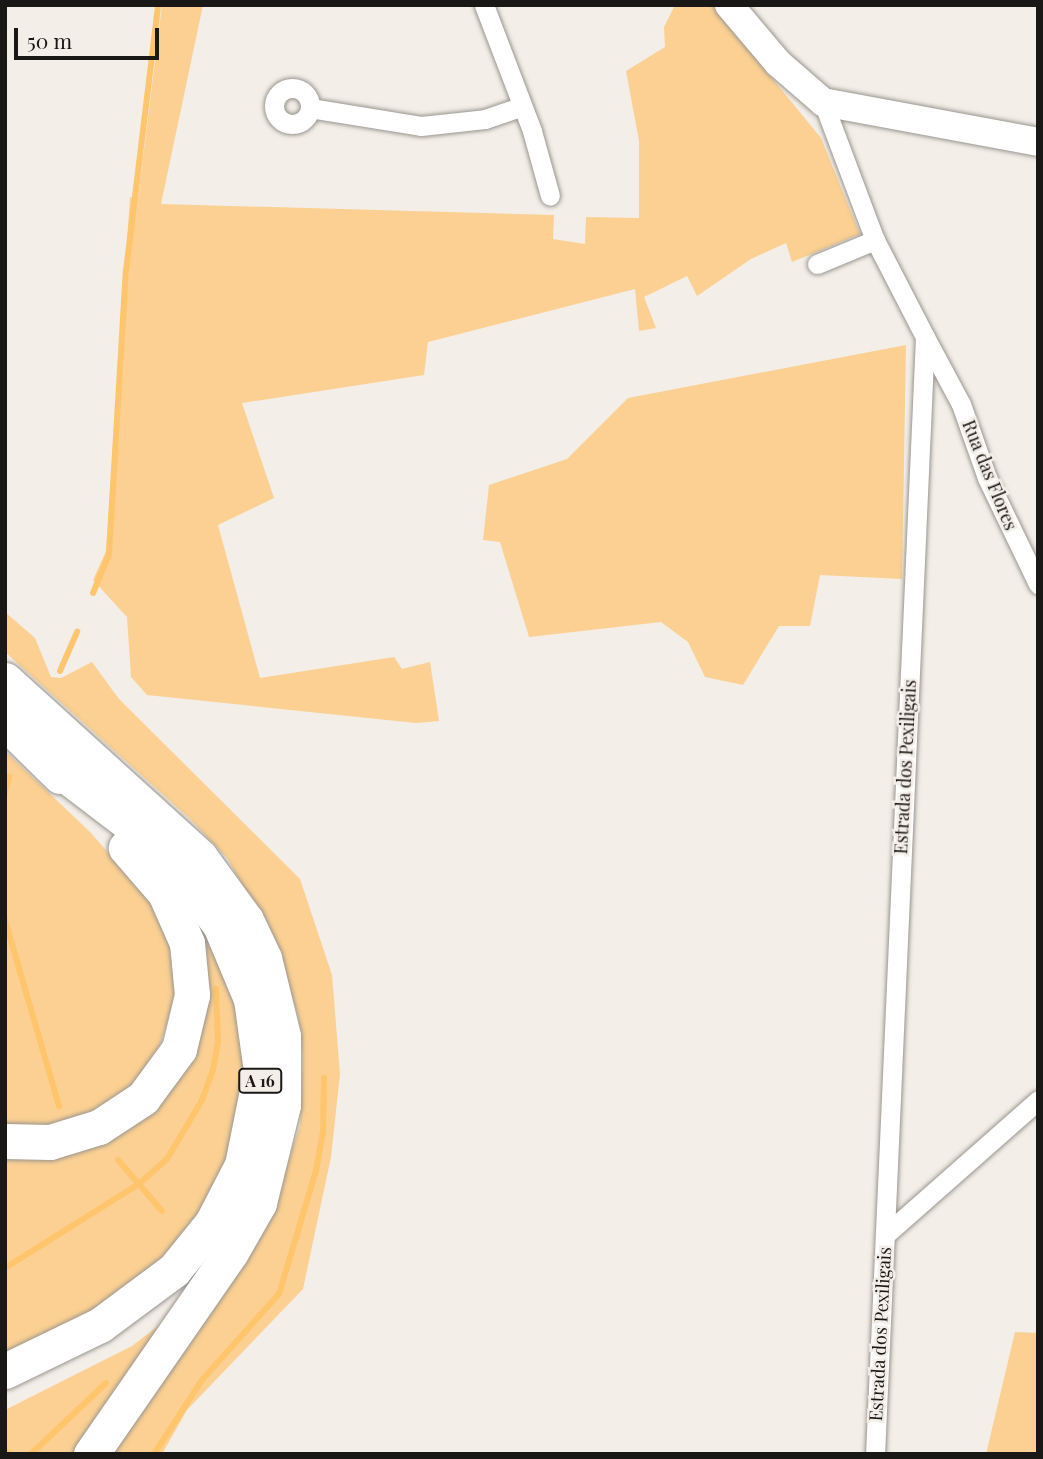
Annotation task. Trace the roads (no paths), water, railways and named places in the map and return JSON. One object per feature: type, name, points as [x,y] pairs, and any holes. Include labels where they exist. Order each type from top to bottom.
[{"type":"highway","name":"A 16","points":[[5,680],[172,828],[200,857],[246,920],[264,958],[283,1036],[283,1105],[266,1185],[245,1230],[90,1454]]},
{"type":"highway","name":"A 16","points":[[5,722],[46,760],[165,893],[187,943],[192,995],[186,1030],[174,1058],[157,1083],[130,1109],[67,1139],[5,1141]]},
{"type":"highway","name":"A 16","points":[[8,1381],[100,1325],[174,1270],[212,1223],[234,1185],[251,1136],[261,1070],[251,999],[220,925],[174,864],[144,835],[46,760]]},
{"type":"highway","name":"A 16","points":[[8,1381],[106,1345],[178,1292],[234,1225],[275,1145]]},
{"type":"main road","points":[[729,5],[778,63],[823,102],[1038,142]]},
{"type":"street","points":[[484,5],[520,107],[532,131],[550,196]]},
{"type":"street","name":"Estrada dos Pexiligais","points":[[823,102],[875,240],[925,337],[875,1454]]},
{"type":"street","points":[[310,108],[421,126],[485,119],[520,107]]},
{"type":"street","points":[[817,264],[875,240]]},
{"type":"street","name":"Rua das Flores","points":[[925,337],[961,404],[987,478],[1038,584]]},
{"type":"street","points":[[885,1235],[1038,1100]]},
{"type":"waterway","points":[[93,593],[109,554],[126,271],[158,5]]},
{"type":"waterway","points":[[60,671],[77,632]]},
{"type":"waterway","points":[[5,792],[9,777]]},
{"type":"waterway","points":[[5,920],[59,1106]]},
{"type":"waterway","points":[[5,1268],[139,1184],[167,1159],[202,1100],[213,1070],[218,1042],[216,989]]},
{"type":"waterway","points":[[154,1454],[202,1380],[279,1294],[316,1171],[323,1133],[324,1078]]},
{"type":"waterway","points":[[118,1160],[162,1211]]},
{"type":"waterway","points":[[31,1454],[106,1383]]},
{"type":"waterway","points":[[5,1451],[10,1454]]}]
